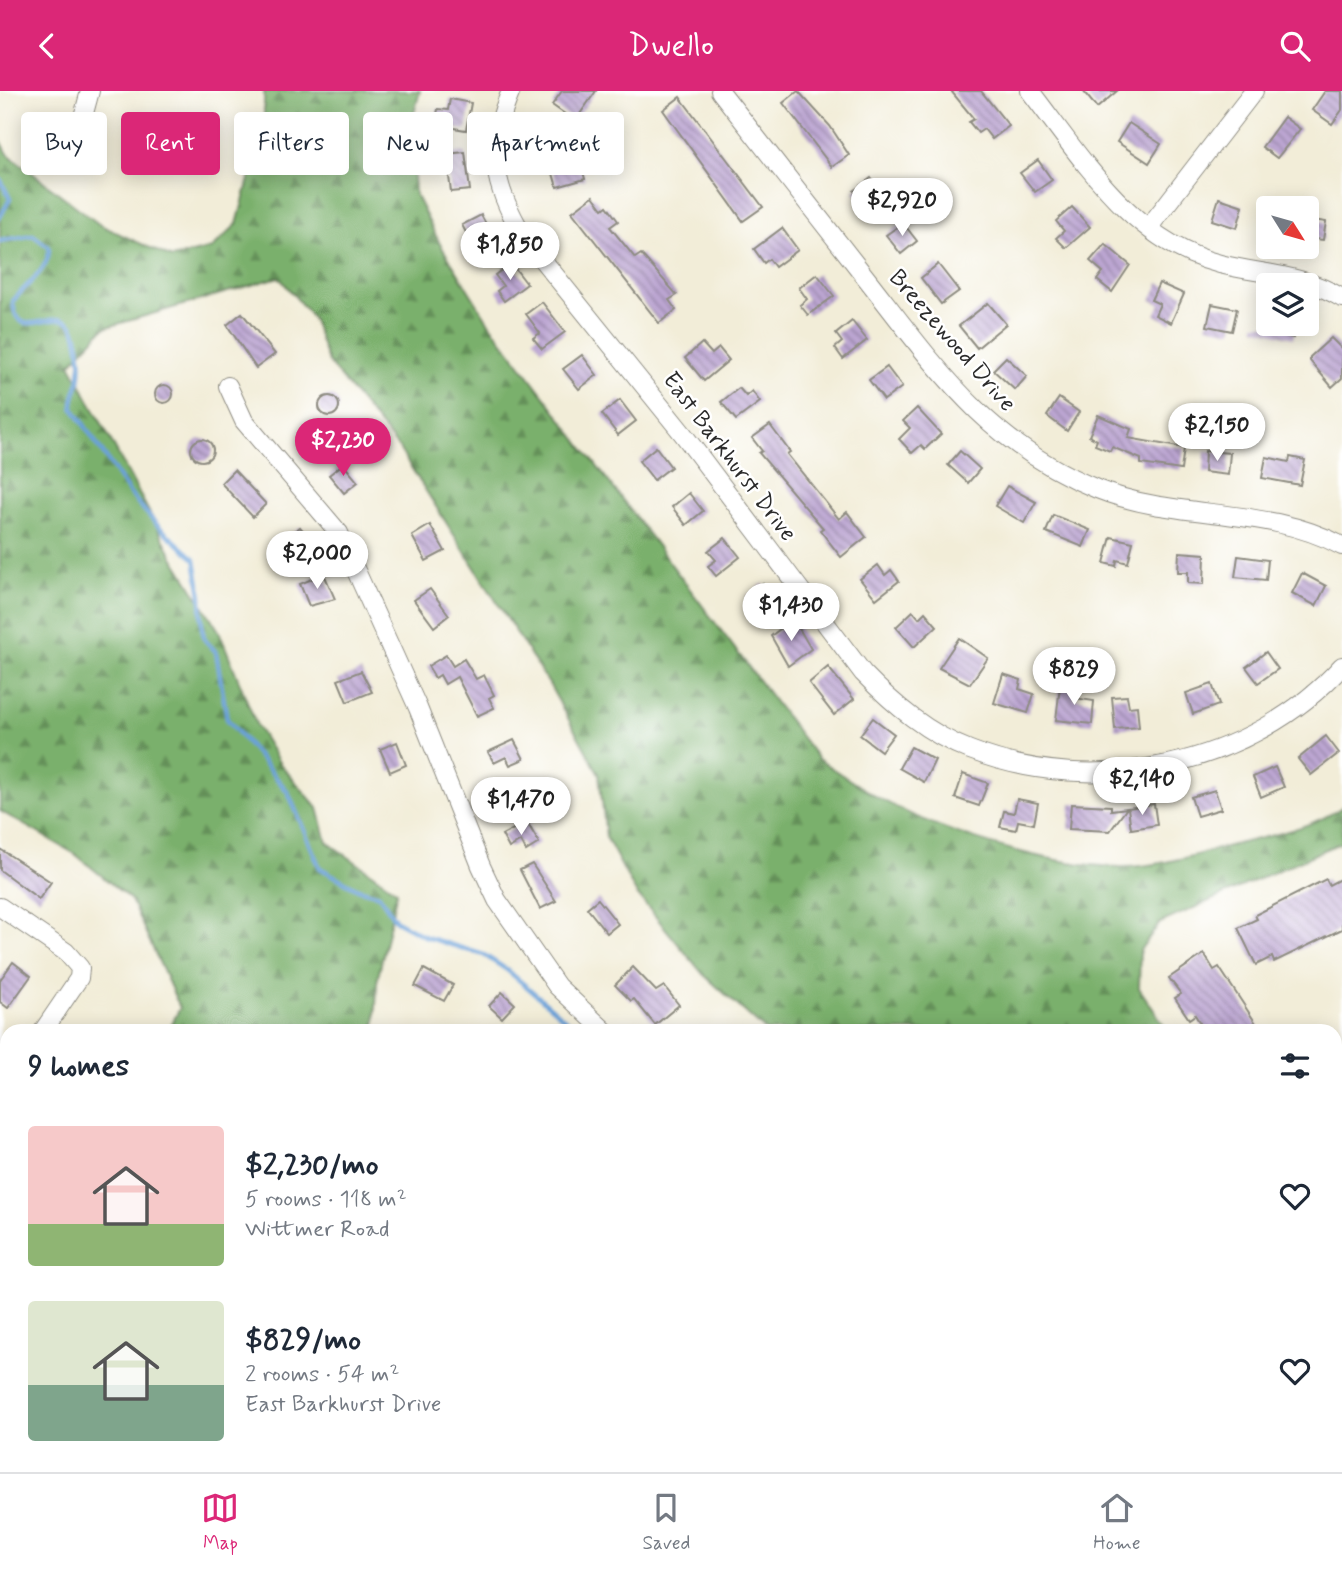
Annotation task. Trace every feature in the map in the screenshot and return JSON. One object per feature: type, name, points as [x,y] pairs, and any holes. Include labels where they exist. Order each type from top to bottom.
[{"type":"street","points":[[84,112],[90,91]]},
{"type":"street","name":"East Barkhurst Drive","points":[[511,91],[499,126],[494,164],[504,202],[524,237],[683,434],[863,673],[891,701],[930,730],[968,750],[1022,765],[1058,771],[1135,771],[1191,758],[1259,730],[1316,692],[1342,666]]},
{"type":"street","name":"Breezewood Drive","points":[[720,91],[933,363],[976,412],[1008,440],[1064,474],[1108,493],[1155,506],[1262,518],[1342,546]]},
{"type":"street","points":[[1030,91],[1119,205],[1179,249],[1219,263],[1308,280],[1342,298]]},
{"type":"street","points":[[1149,227],[1254,91]]},
{"type":"street","points":[[228,386],[244,421],[339,533],[423,719],[486,880],[497,900],[557,986],[598,1024]]},
{"type":"street","points":[[0,907],[66,951],[80,968],[79,978],[48,1024]]},
{"type":"green space","points":[[264,91],[420,91],[414,112],[363,112],[363,175],[414,175],[415,194],[440,244],[489,323],[818,759],[872,794],[928,821],[959,834],[1060,861],[1122,867],[1165,862],[1291,830],[1342,807],[1342,842],[1160,923],[1140,950],[1139,988],[1163,1024],[758,1024],[703,974],[636,893],[606,837],[599,774],[549,684],[398,447],[328,362],[312,317],[279,277],[104,328],[70,364],[173,557],[219,631],[257,726],[280,764],[318,808],[327,842],[397,891],[377,982],[375,1024],[172,1024],[180,1008],[131,900],[75,854],[0,811],[0,139],[8,154],[21,164],[21,175],[35,175],[100,225],[172,258],[212,248],[237,224],[250,175],[349,175],[349,112],[264,112]]},
{"type":"building","points":[[562,91],[596,91],[581,112],[562,112],[552,105]]},
{"type":"building","points":[[798,91],[830,126],[849,155],[832,167],[783,103]]},
{"type":"building","points":[[951,91],[981,91],[1009,126],[992,139],[984,129],[978,133],[969,122],[974,119]]},
{"type":"building","points":[[1083,91],[1117,91],[1097,108]]},
{"type":"building","points":[[1325,91],[1342,91],[1342,110],[1332,124],[1312,110]]},
{"type":"building","points":[[680,97],[763,207],[743,221],[663,110]]},
{"type":"building","points":[[450,99],[471,103],[469,112],[467,112],[466,130],[453,128],[453,112],[437,112],[438,109],[448,110]]},
{"type":"building","points":[[1284,117],[1300,129],[1277,158],[1262,147]]},
{"type":"building","points":[[1129,123],[1161,144],[1149,163],[1117,142]]},
{"type":"building","points":[[465,152],[470,190],[451,192],[449,175],[453,175],[453,153]]},
{"type":"building","points":[[1038,160],[1052,180],[1035,192],[1020,173]]},
{"type":"building","points":[[553,175],[584,175],[585,179],[557,187]]},
{"type":"building","points":[[871,178],[886,198],[869,210],[854,191]]},
{"type":"building","points":[[593,196],[603,209],[607,206],[618,221],[610,227],[635,258],[641,254],[677,295],[669,300],[676,310],[659,323],[572,212]]},
{"type":"building","points":[[1219,198],[1243,206],[1237,228],[1212,220]]},
{"type":"building","points":[[1072,207],[1090,227],[1066,248],[1056,238],[1064,231],[1056,221]]},
{"type":"building","points":[[481,215],[493,237],[474,248],[462,225]]},
{"type":"building","points":[[1320,221],[1326,222],[1323,240],[1320,240]]},
{"type":"building","points":[[903,223],[917,241],[901,254],[886,235]]},
{"type":"building","points":[[782,228],[798,250],[775,267],[769,259],[764,263],[754,249]]},
{"type":"building","points":[[1105,244],[1130,265],[1112,292],[1097,280],[1103,272],[1090,261]]},
{"type":"building","points":[[511,263],[527,284],[504,301],[497,291],[503,286],[495,275]]},
{"type":"building","points":[[938,264],[959,291],[941,304],[921,278]]},
{"type":"building","points":[[817,274],[834,296],[808,315],[800,305],[807,299],[799,288]]},
{"type":"building","points":[[1159,283],[1184,294],[1171,323],[1155,315],[1160,304],[1151,300]]},
{"type":"building","points":[[542,302],[565,332],[542,349],[533,338],[540,333],[526,314]]},
{"type":"building","points":[[988,303],[1006,324],[977,348],[959,326]]},
{"type":"building","points":[[1212,304],[1237,309],[1232,331],[1207,326]]},
{"type":"building","points":[[242,313],[275,354],[256,368],[227,325]]},
{"type":"building","points":[[852,321],[867,340],[843,359],[835,348],[842,342],[836,334]]},
{"type":"building","points":[[1331,338],[1342,349],[1342,378],[1332,387],[1310,361],[1310,357]]},
{"type":"building","points":[[702,343],[712,354],[719,348],[729,360],[704,381],[685,358]]},
{"type":"building","points":[[582,355],[597,375],[579,389],[563,369]]},
{"type":"building","points":[[1006,357],[1027,376],[1015,390],[993,370]]},
{"type":"building","points":[[887,367],[902,387],[884,400],[869,380]]},
{"type":"building","points":[[164,385],[170,388],[173,394],[170,400],[164,403],[158,400],[155,394],[158,388]]},
{"type":"building","points":[[739,388],[746,396],[752,391],[760,402],[736,420],[721,402]]},
{"type":"building","points":[[329,396],[336,399],[339,406],[336,413],[329,416],[322,413],[319,406],[322,399]]},
{"type":"building","points":[[1059,398],[1079,412],[1067,431],[1047,416]]},
{"type":"building","points":[[620,400],[636,421],[618,435],[602,414]]},
{"type":"building","points":[[917,408],[941,434],[925,449],[921,445],[912,453],[899,439],[910,428],[903,421]]},
{"type":"building","points":[[1098,415],[1131,429],[1128,438],[1184,448],[1181,470],[1141,464],[1141,459],[1112,447],[1110,451],[1095,445],[1097,440],[1089,436]]},
{"type":"building","points":[[770,425],[790,452],[787,454],[839,519],[847,512],[866,537],[841,557],[820,530],[823,528],[759,453],[762,451],[752,438]]},
{"type":"building","points":[[202,439],[210,442],[213,450],[210,458],[202,461],[194,458],[191,450],[194,442]]},
{"type":"building","points":[[656,447],[671,467],[654,480],[639,461]]},
{"type":"building","points":[[960,451],[980,469],[968,483],[948,465]]},
{"type":"building","points":[[1205,451],[1230,453],[1228,475],[1204,472]]},
{"type":"building","points":[[1266,457],[1289,462],[1290,457],[1305,460],[1300,485],[1262,478]]},
{"type":"building","points":[[343,464],[358,482],[344,493],[329,475]]},
{"type":"building","points":[[234,470],[266,504],[253,517],[221,483]]},
{"type":"building","points":[[1007,486],[1036,502],[1024,523],[995,506]]},
{"type":"building","points":[[689,493],[703,511],[686,525],[672,507]]},
{"type":"building","points":[[1053,515],[1090,530],[1083,547],[1046,532]]},
{"type":"building","points":[[430,525],[445,551],[426,561],[412,536]]},
{"type":"building","points":[[300,527],[314,544],[301,555],[287,538]]},
{"type":"building","points":[[1111,537],[1133,542],[1128,563],[1117,560],[1116,566],[1104,563]]},
{"type":"building","points":[[725,538],[740,557],[716,576],[708,566],[716,560],[708,551]]},
{"type":"building","points":[[1179,552],[1205,554],[1204,584],[1188,583],[1188,572],[1178,572]]},
{"type":"building","points":[[1238,556],[1268,560],[1266,580],[1235,577]]},
{"type":"building","points":[[878,565],[885,575],[891,570],[899,581],[876,599],[860,579]]},
{"type":"building","points":[[1302,573],[1326,586],[1316,606],[1292,593]]},
{"type":"building","points":[[324,574],[335,599],[309,606],[300,584]]},
{"type":"building","points":[[763,584],[777,602],[760,615],[746,597]]},
{"type":"building","points":[[430,589],[449,615],[434,627],[414,600]]},
{"type":"building","points":[[913,611],[919,618],[925,612],[937,626],[914,647],[896,627]]},
{"type":"building","points":[[788,623],[792,629],[797,625],[811,649],[788,666],[771,636]]},
{"type":"building","points":[[959,638],[988,658],[970,684],[939,668]]},
{"type":"building","points":[[1266,652],[1278,669],[1258,683],[1246,667]]},
{"type":"building","points":[[446,655],[453,666],[464,659],[476,679],[484,675],[494,695],[489,698],[494,708],[477,716],[457,677],[445,684],[440,675],[435,678],[428,666]]},
{"type":"building","points":[[828,667],[854,699],[834,715],[809,683]]},
{"type":"building","points":[[361,671],[372,692],[347,702],[338,680]]},
{"type":"building","points":[[1003,674],[1021,680],[1019,689],[1034,694],[1028,713],[994,703]]},
{"type":"building","points":[[1212,684],[1219,705],[1193,714],[1186,693]]},
{"type":"building","points":[[1060,686],[1075,687],[1074,698],[1094,701],[1092,724],[1056,720]]},
{"type":"building","points":[[1127,696],[1129,707],[1137,706],[1139,727],[1115,729],[1112,697]]},
{"type":"building","points":[[873,718],[894,734],[881,751],[860,735]]},
{"type":"building","points":[[1326,736],[1339,753],[1311,775],[1298,759]]},
{"type":"building","points":[[514,740],[524,759],[510,765],[506,757],[494,763],[488,752]]},
{"type":"building","points":[[397,742],[406,765],[390,772],[380,749]]},
{"type":"building","points":[[911,747],[935,760],[924,782],[899,768]]},
{"type":"building","points":[[1275,767],[1284,787],[1261,797],[1253,777]]},
{"type":"building","points":[[963,774],[988,783],[979,806],[955,798]]},
{"type":"building","points":[[518,781],[529,801],[516,808],[512,800],[504,805],[497,792]]},
{"type":"building","points":[[1215,790],[1221,809],[1197,816],[1191,797]]},
{"type":"building","points":[[1017,799],[1038,803],[1034,824],[1018,821],[1016,830],[1000,827],[1004,811],[1014,813]]},
{"type":"building","points":[[1071,804],[1111,806],[1111,810],[1127,808],[1110,831],[1069,829]]},
{"type":"building","points":[[1154,804],[1157,825],[1131,829],[1128,808]]},
{"type":"building","points":[[527,822],[539,843],[526,851],[521,841],[509,848],[502,835]]},
{"type":"building","points":[[0,849],[51,882],[39,899],[0,870]]},
{"type":"building","points":[[532,864],[556,901],[540,909],[520,870]]},
{"type":"building","points":[[1342,878],[1342,929],[1274,962],[1272,957],[1256,965],[1238,928],[1257,919],[1255,915],[1326,879],[1329,885]]},
{"type":"building","points":[[598,899],[618,924],[607,933],[587,908]]},
{"type":"building","points":[[1204,954],[1214,970],[1219,967],[1256,1024],[1201,1024],[1195,1015],[1189,1019],[1175,998],[1181,994],[1169,978]]},
{"type":"building","points":[[13,962],[31,976],[8,1008],[0,1002],[0,980]]},
{"type":"building","points":[[633,967],[656,991],[664,986],[679,1005],[654,1024],[634,999],[631,1001],[615,985]]},
{"type":"building","points":[[424,969],[453,985],[444,1001],[415,986]]},
{"type":"building","points":[[502,992],[515,1004],[502,1018],[489,1006]]},
{"type":"waterway","points":[[0,179],[10,199],[0,217]]},
{"type":"waterway","points":[[0,241],[33,235],[49,247],[46,263],[13,301],[16,315],[22,322],[31,323],[61,319],[69,322],[75,331],[80,370],[73,408],[130,494],[158,526],[195,559],[201,596],[202,629],[205,640],[216,652],[227,719],[288,792],[320,868],[358,889],[379,895],[396,921],[426,937],[484,955],[507,970],[571,1024]]}]
